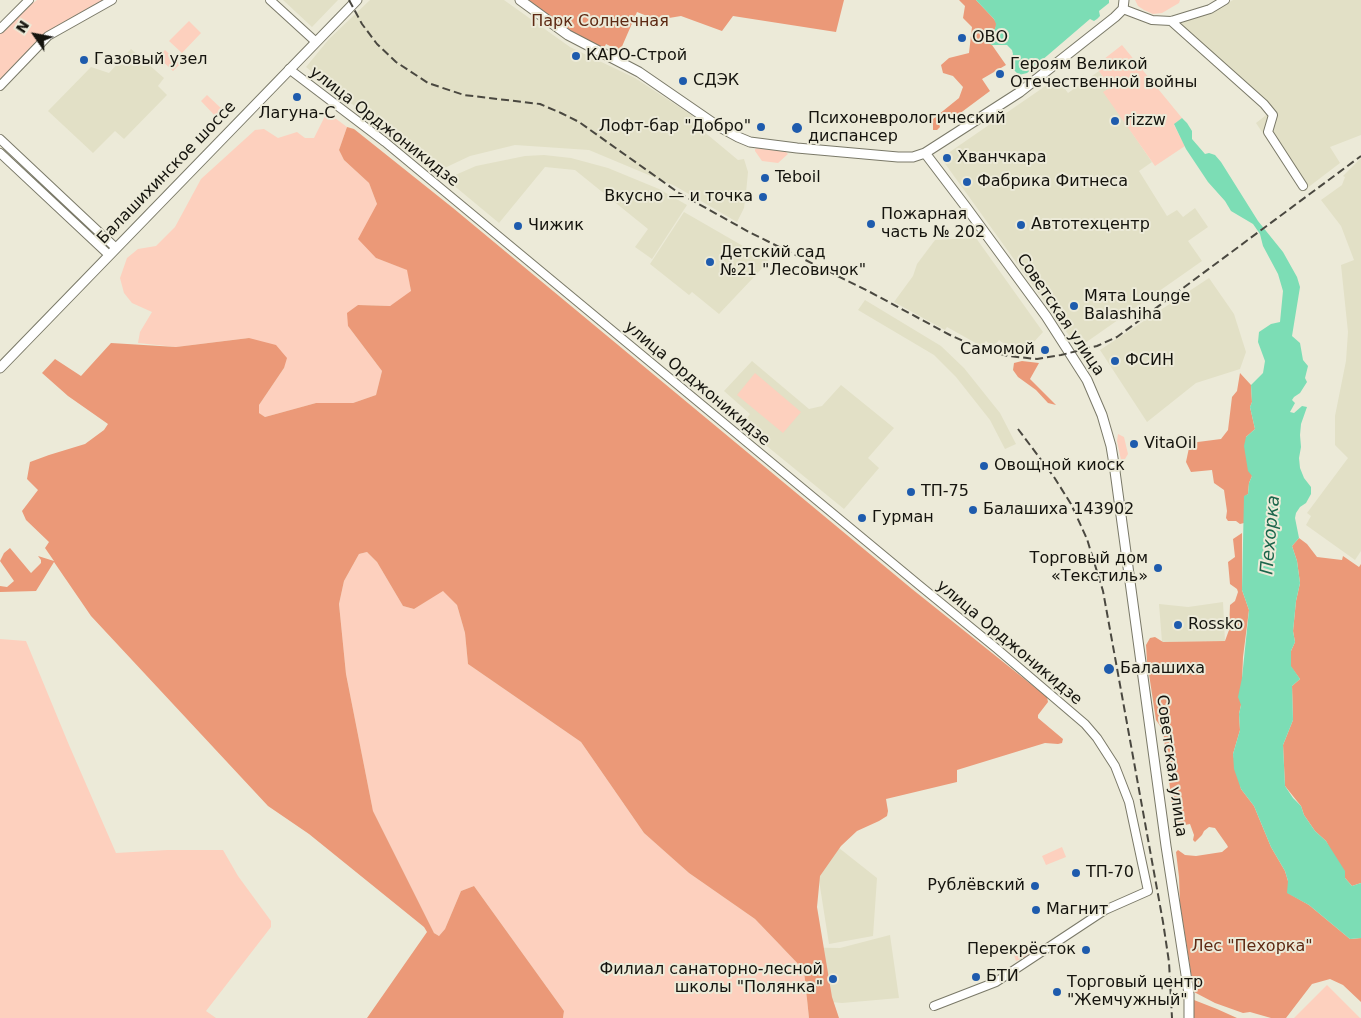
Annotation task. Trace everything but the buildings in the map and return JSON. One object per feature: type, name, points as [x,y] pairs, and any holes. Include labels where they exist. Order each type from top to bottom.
[{"type":"main road","name":"Балашихинское шоссе","points":[[0,368],[358,0]]},
{"type":"main road","points":[[520,0],[578,41],[639,72],[725,130],[745,140],[797,148],[898,158],[913,157],[925,153],[1020,92],[1094,34],[1123,4]]},
{"type":"main road","name":"Советская улица","points":[[925,153],[1046,316],[1087,380],[1104,420],[1111,446],[1115,473],[1166,846],[1189,994],[1190,1018]]},
{"type":"street","points":[[0,29],[29,0]]},
{"type":"street","points":[[0,86],[48,36],[112,0]]},
{"type":"street","points":[[270,0],[316,42]]},
{"type":"street","points":[[1123,4],[1152,20],[1170,21],[1210,9],[1225,0]]},
{"type":"street","points":[[1170,21],[1264,104],[1273,115],[1268,132],[1303,186]]},
{"type":"street","name":"улица Орджоникидзе","points":[[289,69],[428,177],[996,648],[1085,724],[1097,738],[1115,766],[1129,802],[1148,891],[1105,910],[996,982],[934,1006]]},
{"type":"street","points":[[0,139],[116,248]]},
{"type":"street","points":[[0,153],[109,255]]},
{"type":"shaded area","points":[[37,0],[106,0],[45,34],[0,82],[0,33],[16,16]]},
{"type":"shaded area","points":[[283,0],[338,0],[312,27]]},
{"type":"shaded area","points":[[370,0],[504,0],[570,47],[635,78],[693,116],[690,120],[738,160],[744,159],[748,172],[746,193],[744,208],[737,222],[675,186],[589,150],[515,145],[470,156],[436,172],[306,67],[329,39]]},
{"type":"shaded area","points":[[1135,0],[1180,0],[1179,3],[1162,13],[1153,14],[1138,6]]},
{"type":"shaded area","points":[[1233,0],[1361,0],[1361,135],[1330,147],[1340,163],[1302,192],[1256,123],[1274,109],[1177,24],[1212,12]]},
{"type":"shaded area","points":[[189,21],[201,33],[182,53],[169,41]]},
{"type":"shaded area","points":[[1122,45],[1182,118],[1174,125],[1185,146],[1155,166],[1103,92],[1111,87],[1095,66]]},
{"type":"shaded area","points":[[131,49],[164,78],[158,86],[167,95],[124,139],[115,131],[93,153],[48,111],[91,67],[109,73]]},
{"type":"shaded area","points":[[165,50],[180,64],[173,71],[158,57]]},
{"type":"shaded area","points":[[1099,71],[1111,87],[1104,92],[1152,162],[1139,171],[1167,216],[1177,210],[1183,217],[1195,208],[1208,227],[1188,241],[1202,261],[1078,348],[941,158],[1057,78],[1068,93]]},
{"type":"shaded area","points":[[207,95],[224,111],[217,118],[201,101]]},
{"type":"shaded area","points":[[327,112],[347,127],[339,150],[344,160],[369,183],[377,204],[376,258],[408,270],[411,292],[390,306],[358,305],[348,326],[382,371],[376,395],[353,403],[316,403],[265,417],[259,413],[259,405],[284,368],[249,338],[176,347],[138,343],[140,332],[152,312],[132,303],[124,293],[120,278],[127,258],[138,249],[156,246],[175,227],[201,179],[255,130],[264,129],[278,138],[297,132],[305,138],[314,138]]},
{"type":"shaded area","points":[[757,148],[786,152],[788,154],[778,163],[762,161],[755,151]]},
{"type":"shaded area","points":[[544,155],[571,158],[608,168],[659,189],[687,205],[652,259],[635,247],[648,229],[575,170],[545,167],[499,223],[446,179],[476,166],[525,156]]},
{"type":"shaded area","points":[[1361,158],[1361,551],[1355,560],[1306,525],[1311,516],[1307,513],[1348,458],[1335,445],[1335,416],[1346,361],[1348,332],[1341,265],[1354,260],[1341,226],[1321,200],[1342,185],[1345,177],[1343,176]]},
{"type":"shaded area","name":"Детский сад №21 \"Лесовичок\"","points":[[684,212],[769,261],[719,314],[692,292],[689,295],[650,264]]},
{"type":"shaded area","points":[[976,238],[1043,332],[1021,356],[999,340],[993,347],[986,341],[981,346],[947,327],[945,330],[894,302],[913,276],[917,264],[935,240]]},
{"type":"shaded area","points":[[1209,278],[1234,314],[1246,352],[1240,369],[1196,383],[1147,422],[1100,350]]},
{"type":"shaded area","points":[[865,300],[941,346],[964,368],[1000,413],[1016,444],[1005,449],[990,420],[956,377],[934,355],[858,310]]},
{"type":"shaded area","points":[[752,361],[809,409],[822,406],[841,385],[894,428],[868,458],[879,468],[844,509],[741,425],[750,414],[724,391]]},
{"type":"shaded area","points":[[755,373],[801,412],[783,433],[737,395]]},
{"type":"shaded area","points":[[1118,434],[1124,437],[1128,454],[1125,459],[1121,460],[1117,441]]},
{"type":"shaded area","points":[[367,552],[377,562],[403,606],[414,609],[443,590],[457,605],[465,633],[468,664],[581,742],[644,833],[689,873],[755,919],[804,970],[809,1018],[563,1018],[564,1011],[474,886],[461,891],[445,929],[439,936],[434,933],[373,811],[346,674],[339,604],[344,581],[359,554]]},
{"type":"shaded area","points":[[1223,602],[1225,641],[1162,642],[1159,604],[1188,607]]},
{"type":"shaded area","points":[[0,639],[26,641],[116,853],[167,850],[223,850],[238,876],[271,921],[271,927],[206,1011],[216,1018],[0,1018]]},
{"type":"shaded area","points":[[1062,847],[1066,857],[1046,865],[1042,856]]},
{"type":"shaded area","points":[[839,848],[877,878],[873,936],[829,944],[818,874]]},
{"type":"shaded area","name":"Филиал санаторно-лесной школы \"Полянка\"","points":[[890,935],[899,998],[842,1003],[767,996],[776,947],[840,948]]},
{"type":"shaded area","points":[[1029,946],[1032,954],[1016,961],[1013,952]]},
{"type":"shaded area","points":[[1327,985],[1360,1018],[1294,1018]]},
{"type":"green space","name":"Парк Солнечная","points":[[528,0],[844,0],[836,32],[733,16],[722,31],[681,16],[657,20],[637,12],[620,51],[606,44],[603,50],[566,29]]},
{"type":"green space","points":[[959,0],[976,0],[994,19],[997,24],[995,29],[988,34],[988,42],[1006,65],[982,79],[990,91],[959,114],[945,118],[939,124],[940,127],[937,130],[933,130],[933,119],[959,98],[963,87],[953,76],[943,73],[941,65],[949,58],[969,53],[972,27],[963,18],[965,6]]},
{"type":"green space","points":[[347,127],[354,129],[453,208],[912,589],[1047,697],[1048,702],[1038,715],[1038,718],[1063,739],[1062,743],[1045,743],[957,770],[957,782],[886,799],[887,816],[857,831],[841,846],[820,876],[817,907],[832,997],[839,1018],[809,1018],[804,970],[755,919],[689,873],[644,833],[581,742],[468,664],[465,633],[457,605],[443,591],[414,609],[403,606],[377,562],[367,552],[359,554],[344,581],[339,604],[346,674],[373,811],[434,933],[439,936],[445,929],[461,891],[474,886],[564,1011],[563,1018],[367,1018],[427,932],[424,927],[309,834],[268,806],[91,616],[54,562],[36,591],[0,592],[0,586],[7,587],[14,581],[0,561],[4,553],[10,548],[31,573],[41,563],[38,556],[54,561],[45,548],[49,542],[26,520],[22,511],[38,490],[27,479],[30,462],[85,444],[104,430],[108,424],[68,396],[42,373],[55,359],[81,376],[111,343],[176,347],[249,338],[276,345],[287,358],[284,368],[259,405],[259,413],[265,417],[316,403],[353,403],[376,395],[382,371],[348,326],[347,313],[358,305],[390,306],[411,291],[407,270],[376,258],[358,239],[377,204],[369,183],[344,160],[339,150]]},
{"type":"green space","points":[[1022,361],[1039,363],[1030,379],[1056,405],[1048,403],[1036,390],[1018,377],[1013,370],[1014,363]]},
{"type":"green space","points":[[1240,373],[1251,385],[1252,402],[1250,407],[1255,429],[1246,437],[1252,476],[1248,494],[1244,497],[1244,523],[1240,524],[1236,521],[1228,521],[1226,518],[1224,490],[1214,483],[1212,470],[1191,472],[1186,462],[1190,443],[1221,439],[1228,430],[1232,397],[1237,391]]},
{"type":"green space","name":"Лес \"Пехорка\"","points":[[1242,533],[1242,590],[1249,610],[1243,657],[1239,714],[1240,730],[1233,754],[1241,789],[1254,806],[1271,847],[1285,871],[1288,881],[1288,893],[1309,905],[1350,939],[1361,938],[1361,1002],[1343,985],[1330,979],[1312,984],[1286,1018],[1271,1018],[1250,1012],[1243,1013],[1215,1003],[1194,992],[1180,904],[1176,852],[1178,850],[1185,855],[1196,856],[1222,852],[1228,847],[1215,828],[1209,827],[1195,842],[1190,824],[1180,826],[1174,822],[1163,730],[1156,720],[1147,661],[1146,645],[1150,638],[1155,637],[1163,642],[1225,641],[1229,630],[1230,605],[1235,601],[1238,592],[1230,584],[1228,562],[1235,557],[1233,539]]},
{"type":"green space","points":[[1299,538],[1307,544],[1317,557],[1342,560],[1343,556],[1359,567],[1361,564],[1361,883],[1352,886],[1345,878],[1326,841],[1315,831],[1304,815],[1301,806],[1285,786],[1283,745],[1293,720],[1292,686],[1300,679],[1291,667],[1291,651],[1295,642],[1293,631],[1296,601],[1300,583],[1297,561],[1292,546]]},
{"type":"green space","points":[[1194,1000],[1217,1009],[1237,1018],[1194,1018]]},
{"type":"water","points":[[976,0],[1109,0],[1109,3],[1099,11],[1100,16],[1097,19],[1094,21],[1090,19],[1027,73],[1019,75],[1010,66],[1012,50],[1007,45],[992,45],[988,43],[988,34],[995,29],[996,24],[994,19]]},
{"type":"water","name":"Пехорка","points":[[1182,118],[1192,131],[1192,139],[1205,154],[1215,155],[1221,162],[1258,221],[1283,252],[1297,277],[1300,287],[1292,336],[1300,343],[1303,360],[1308,366],[1305,378],[1307,382],[1300,393],[1292,400],[1295,403],[1290,412],[1294,413],[1302,406],[1307,407],[1301,424],[1299,458],[1304,478],[1311,487],[1311,494],[1306,503],[1296,513],[1295,518],[1299,538],[1292,546],[1297,561],[1300,583],[1296,601],[1293,631],[1295,642],[1291,651],[1291,666],[1300,679],[1292,686],[1293,720],[1283,745],[1285,786],[1301,806],[1304,815],[1315,831],[1326,841],[1345,871],[1345,878],[1352,886],[1361,883],[1361,938],[1350,939],[1309,905],[1287,893],[1288,881],[1285,871],[1271,847],[1254,806],[1241,789],[1234,769],[1233,754],[1240,730],[1239,714],[1241,705],[1238,697],[1242,678],[1249,610],[1242,590],[1244,496],[1248,494],[1252,476],[1248,471],[1244,446],[1246,437],[1255,429],[1250,407],[1252,402],[1251,385],[1263,373],[1265,361],[1258,342],[1259,332],[1271,324],[1280,322],[1283,291],[1278,274],[1263,246],[1260,234],[1253,224],[1231,211],[1225,201],[1208,182],[1186,149],[1174,124]]},
{"type":"railway","points":[[349,0],[362,24],[377,44],[396,62],[428,83],[464,95],[540,104],[561,113],[579,122],[679,193],[749,232],[870,292],[950,335],[981,349],[1008,356],[1037,359],[1061,355],[1097,346],[1117,337],[1361,156]]},
{"type":"railway","points":[[1018,429],[1054,477],[1071,504],[1087,539],[1103,591],[1163,922],[1169,962],[1172,1018]]},
{"type":"place","name":"ОВО","points":[[962,38]]},
{"type":"place","name":"КАРО-Строй","points":[[576,56]]},
{"type":"place","name":"Газовый узел","points":[[84,60]]},
{"type":"place","name":"Героям Великой Отечественной войны","points":[[1000,74]]},
{"type":"place","name":"СДЭК","points":[[683,81]]},
{"type":"place","name":"Лагуна-С","points":[[297,97]]},
{"type":"place","name":"rizzw","points":[[1115,121]]},
{"type":"place","name":"Лофт-бар \"Добро\"","points":[[761,127]]},
{"type":"place","name":"Психоневрологический диспансер","points":[[797,128]]},
{"type":"place","name":"Хванчкара","points":[[947,158]]},
{"type":"place","name":"Teboil","points":[[765,178]]},
{"type":"place","name":"Фабрика Фитнеса","points":[[967,182]]},
{"type":"place","name":"Вкусно — и точка","points":[[763,197]]},
{"type":"place","name":"Пожарная часть № 202","points":[[871,224]]},
{"type":"place","name":"Автотехцентр","points":[[1021,225]]},
{"type":"place","name":"Чижик","points":[[518,226]]},
{"type":"place","name":"Детский сад №21 \"Лесовичок\"","points":[[710,262]]},
{"type":"place","name":"Мята Lounge Balashiha","points":[[1074,306]]},
{"type":"place","name":"Самомой","points":[[1045,350]]},
{"type":"place","name":"ФСИН","points":[[1115,361]]},
{"type":"place","name":"VitaOil","points":[[1134,444]]},
{"type":"place","name":"Овощной киоск","points":[[984,466]]},
{"type":"place","name":"ТП-75","points":[[911,492]]},
{"type":"place","name":"Балашиха 143902","points":[[973,510]]},
{"type":"place","name":"Гурман","points":[[862,518]]},
{"type":"place","name":"Торговый дом «Текстиль»","points":[[1158,568]]},
{"type":"place","name":"Rossko","points":[[1178,625]]},
{"type":"place","name":"Балашиха","points":[[1109,669]]},
{"type":"place","name":"ТП-70","points":[[1076,873]]},
{"type":"place","name":"Рублёвский","points":[[1035,886]]},
{"type":"place","name":"Магнит","points":[[1036,910]]},
{"type":"place","name":"Перекрёсток","points":[[1086,950]]},
{"type":"place","name":"БТИ","points":[[976,977]]},
{"type":"place","name":"Филиал санаторно-лесной школы \"Полянка\"","points":[[833,979]]},
{"type":"place","name":"Торговый центр \"Жемчужный\"","points":[[1057,992]]}]
